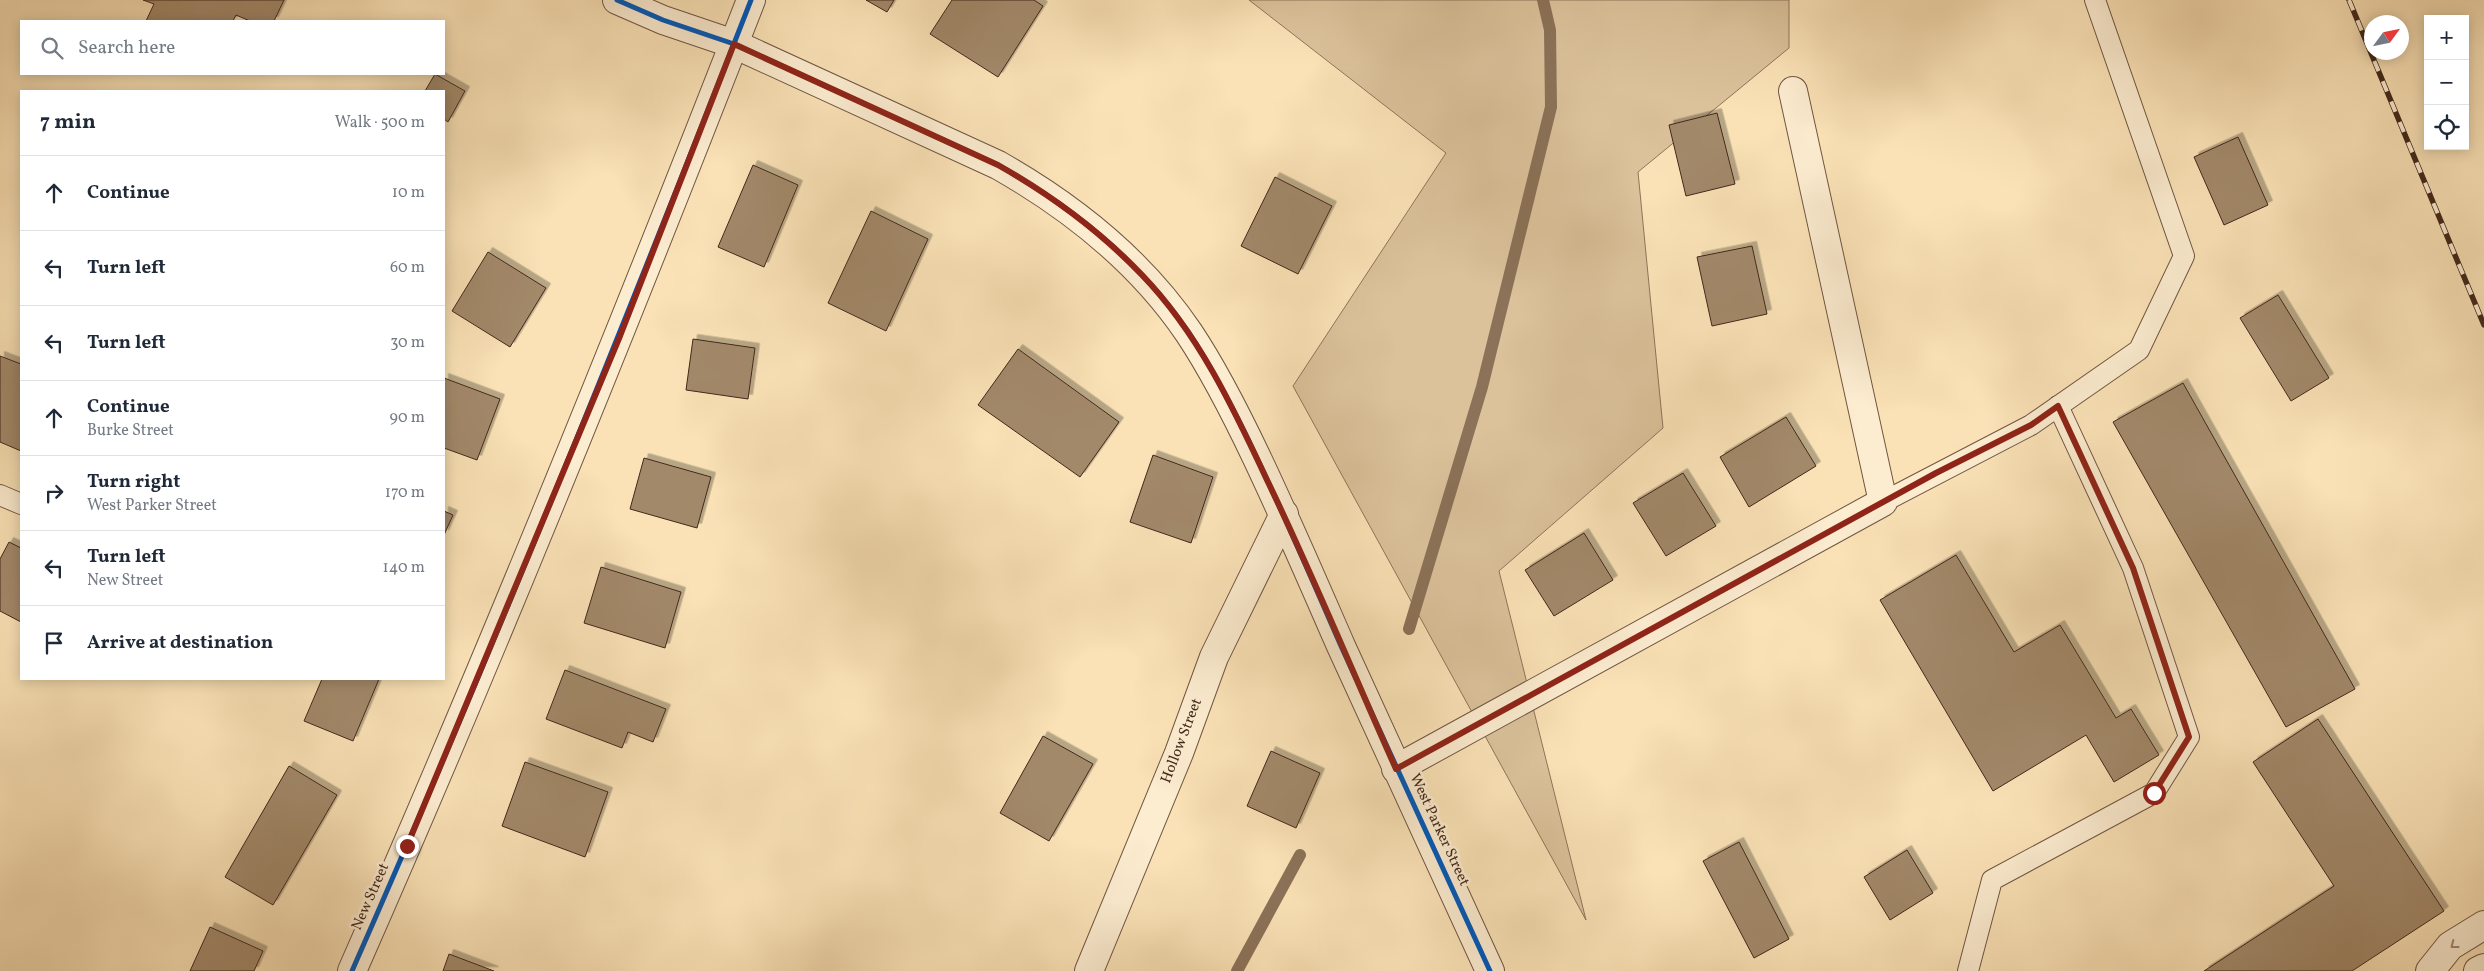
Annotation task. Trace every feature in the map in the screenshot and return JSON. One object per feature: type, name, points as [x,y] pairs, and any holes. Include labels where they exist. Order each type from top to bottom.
[{"type":"street","name":"West Parker Street","points":[[617,0],[663,20],[734,44],[998,165],[1030,183],[1089,225],[1142,275],[1188,332],[1226,394],[1284,514],[1396,769],[1490,971]]},
{"type":"street","name":"New Street","points":[[352,971],[407,846],[617,345],[751,0]]},
{"type":"street","points":[[1396,769],[1883,502],[1793,91]]},
{"type":"street","name":"Hollow Street","points":[[1089,971],[1179,753],[1214,657],[1284,514]]},
{"type":"street","points":[[2430,971],[2450,946],[2484,925]]},
{"type":"street","points":[[2478,971],[2484,968]]},
{"type":"lane","points":[[1883,502],[2031,425],[2140,350],[2184,256],[2095,0]]},
{"type":"lane","points":[[1968,971],[1992,880],[2154,793],[2189,737],[2133,568],[2058,406]]},
{"type":"lane","points":[[0,495],[20,504]]},
{"type":"shaded area","points":[[1249,0],[1789,0],[1789,48],[1638,172],[1663,428],[1499,571],[1586,920],[1293,386],[1446,153]]},
{"type":"building","points":[[143,0],[284,0],[274,20],[248,20],[236,15],[234,20],[146,20],[154,4]]},
{"type":"building","points":[[866,0],[894,0],[887,12]]},
{"type":"building","points":[[952,0],[1034,0],[1043,6],[998,77],[930,34]]},
{"type":"building","points":[[434,75],[437,75],[465,91],[448,122],[445,120],[445,90],[426,90]]},
{"type":"building","points":[[1717,113],[1735,184],[1686,196],[1669,125]]},
{"type":"building","points":[[2238,137],[2268,205],[2224,225],[2194,157]]},
{"type":"building","points":[[753,165],[798,185],[764,267],[718,247]]},
{"type":"building","points":[[1275,177],[1332,206],[1298,274],[1241,246]]},
{"type":"building","points":[[871,211],[928,239],[886,331],[828,303]]},
{"type":"building","points":[[1752,246],[1767,314],[1712,326],[1697,257]]},
{"type":"building","points":[[488,252],[546,288],[510,347],[452,311]]},
{"type":"building","points":[[2278,295],[2329,378],[2291,401],[2240,318]]},
{"type":"building","points":[[693,339],[755,348],[748,399],[686,390]]},
{"type":"building","points":[[1018,349],[1119,422],[1080,477],[978,405]]},
{"type":"building","points":[[0,356],[20,364],[20,451],[0,442]]},
{"type":"building","points":[[445,378],[500,399],[477,460],[445,448]]},
{"type":"building","points":[[2183,383],[2355,689],[2286,727],[2113,422]]},
{"type":"building","points":[[1786,417],[1816,466],[1749,507],[1720,457]]},
{"type":"building","points":[[1153,455],[1213,477],[1191,543],[1130,522]]},
{"type":"building","points":[[644,458],[711,477],[697,528],[630,509]]},
{"type":"building","points":[[1683,473],[1716,526],[1666,556],[1633,503]]},
{"type":"building","points":[[445,511],[453,515],[445,533]]},
{"type":"building","points":[[1584,533],[1613,580],[1554,616],[1525,570]]},
{"type":"building","points":[[9,542],[20,548],[20,621],[0,611],[0,559]]},
{"type":"building","points":[[1956,555],[2014,652],[2060,625],[2116,718],[2131,709],[2159,755],[2114,782],[2086,735],[1993,791],[1880,600]]},
{"type":"building","points":[[601,567],[681,592],[665,648],[584,623]]},
{"type":"building","points":[[565,670],[666,709],[653,742],[628,732],[622,748],[546,719]]},
{"type":"building","points":[[322,680],[379,680],[353,741],[304,721]]},
{"type":"building","points":[[2318,719],[2444,911],[2352,971],[2204,971],[2334,886],[2253,762]]},
{"type":"building","points":[[1043,736],[1093,764],[1049,841],[1000,813]]},
{"type":"building","points":[[1271,751],[1320,773],[1296,828],[1247,806]]},
{"type":"building","points":[[525,762],[608,792],[585,857],[502,826]]},
{"type":"building","points":[[289,766],[337,795],[273,905],[225,877]]},
{"type":"building","points":[[1739,842],[1789,939],[1754,958],[1703,861]]},
{"type":"building","points":[[1907,850],[1933,893],[1890,920],[1864,877]]},
{"type":"building","points":[[210,927],[263,951],[254,971],[190,971]]},
{"type":"building","points":[[449,954],[494,971],[443,971]]},
{"type":"waterway","points":[[1409,629],[1482,387],[1551,107],[1550,30],[1543,0]]},
{"type":"waterway","points":[[1237,971],[1300,855]]},
{"type":"railway","points":[[2349,0],[2484,325]]},
{"type":"cycle path","points":[[617,0],[663,20],[734,44],[998,165],[1025,181],[1078,218],[1103,238],[1149,283],[1170,307],[1199,348],[1241,425],[1490,971]]},
{"type":"cycle path","points":[[352,971],[456,730],[557,488],[751,0]]},
{"type":"route","points":[[407,846],[620,336],[734,44],[998,165],[1030,183],[1089,225],[1142,275],[1188,332],[1226,394],[1284,514],[1396,769],[1936,473],[2031,425],[2058,406],[2133,568],[2189,737],[2154,793]]}]
